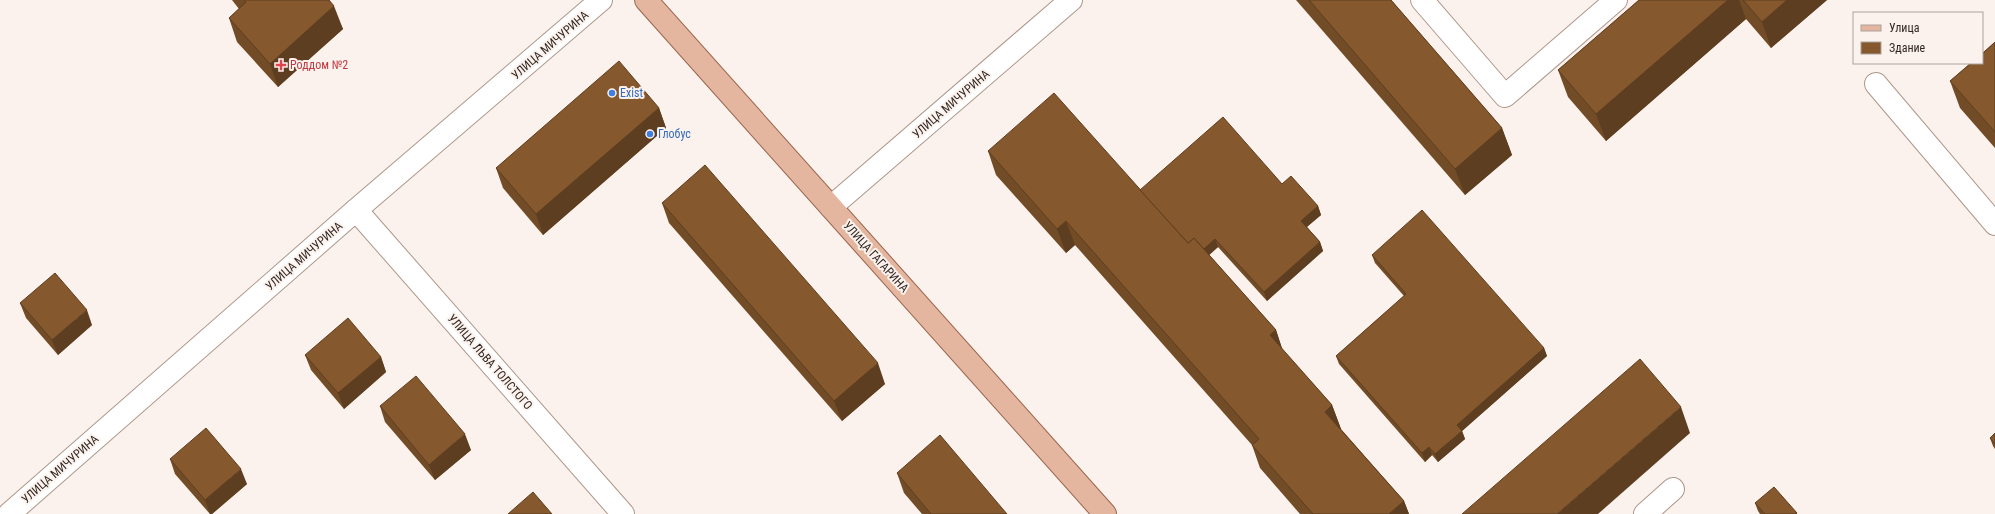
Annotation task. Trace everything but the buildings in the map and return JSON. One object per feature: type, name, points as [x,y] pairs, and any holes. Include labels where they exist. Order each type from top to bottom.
[{"type":"main road","name":"УЛИЦА ГАГАРИНА","points":[[646,0],[1104,514]]},
{"type":"street","name":"УЛИЦА МИЧУРИНА","points":[[9,514],[356,210],[601,0]]},
{"type":"street","name":"УЛИЦА МИЧУРИНА","points":[[831,207],[1071,0]]},
{"type":"street","points":[[1422,0],[1505,96],[1616,0]]},
{"type":"street","points":[[1876,84],[1995,224]]},
{"type":"street","name":"УЛИЦА ЛЬВА ТОЛСТОГО","points":[[356,210],[623,514]]},
{"type":"street","points":[[1645,514],[1673,489]]},
{"type":"place","name":"Роддом №2","points":[[281,65]]},
{"type":"place","name":"Exist","points":[[612,93]]},
{"type":"place","name":"Глобус","points":[[650,134]]}]
